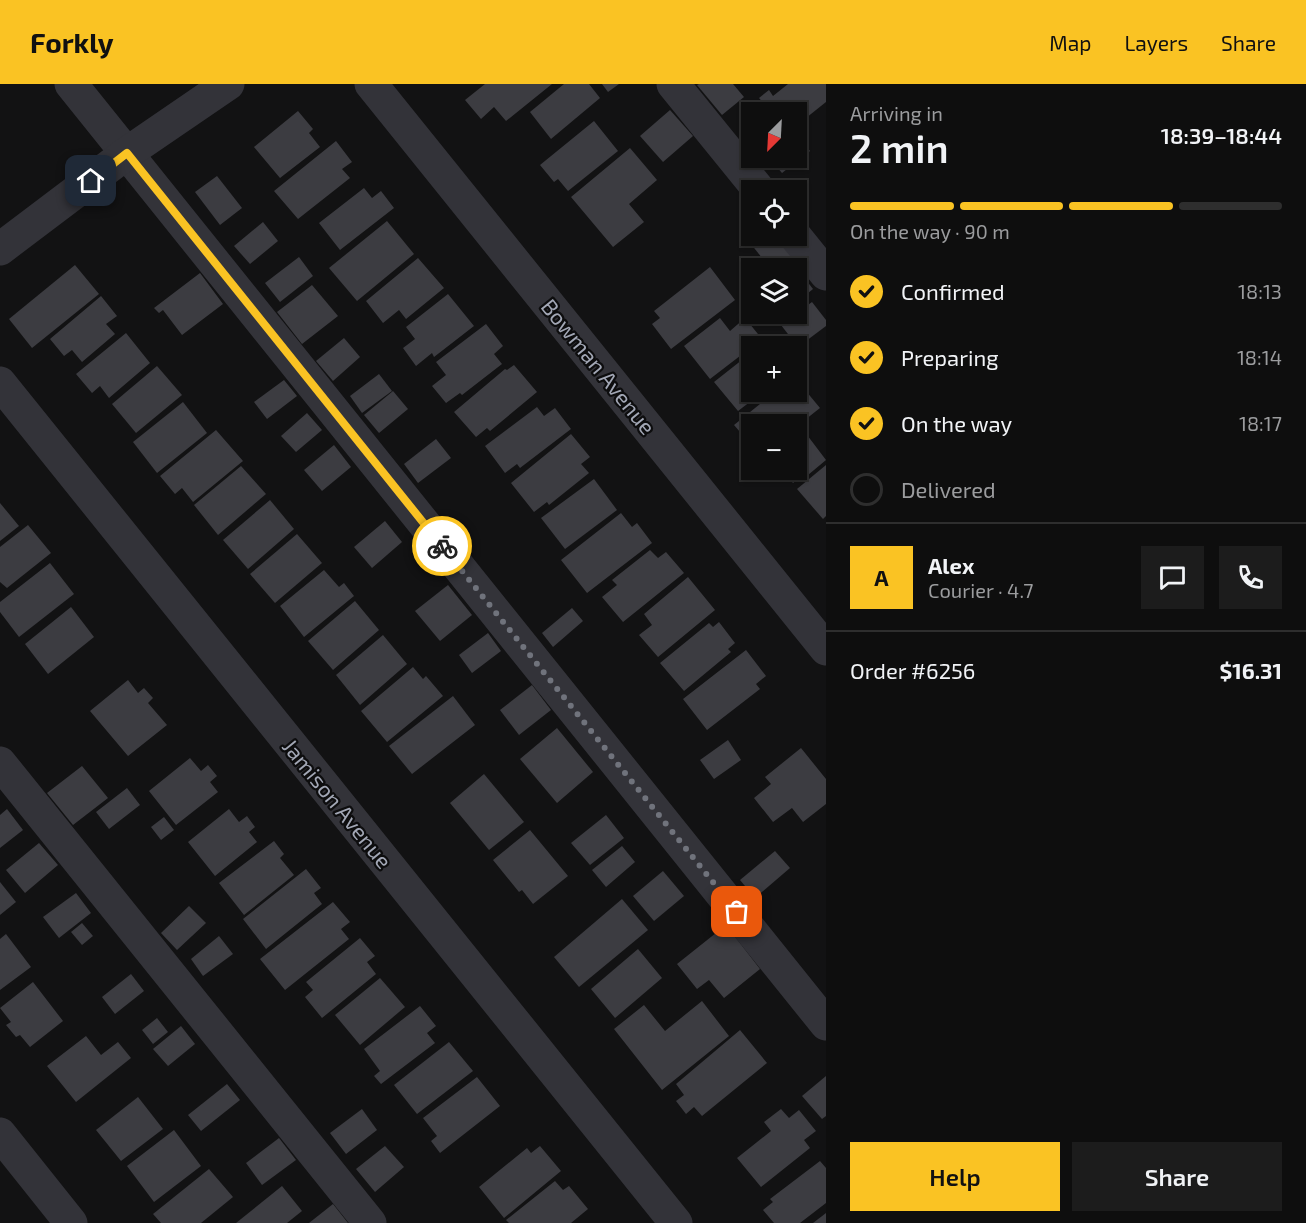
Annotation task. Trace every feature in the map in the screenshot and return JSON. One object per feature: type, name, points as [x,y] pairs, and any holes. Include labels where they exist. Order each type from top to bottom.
[{"type":"street","points":[[71,84],[826,1024]]},
{"type":"street","points":[[0,249],[127,153],[228,84]]},
{"type":"street","name":"Bowman Avenue","points":[[371,84],[826,649]]},
{"type":"street","points":[[673,84],[751,180]]},
{"type":"street","points":[[803,246],[826,274]]},
{"type":"street","name":"Jamison Avenue","points":[[0,382],[676,1223]]},
{"type":"street","points":[[0,764],[370,1223]]},
{"type":"street","points":[[0,1134],[71,1223]]},
{"type":"building","points":[[485,84],[552,84],[506,121],[494,107],[481,119],[465,100]]},
{"type":"building","points":[[564,84],[589,84],[600,98],[551,139],[530,112]]},
{"type":"building","points":[[602,84],[619,84],[608,92]]},
{"type":"building","points":[[733,84],[744,97],[722,115],[697,85]]},
{"type":"building","points":[[788,84],[826,84],[826,102],[807,117],[807,102],[762,102],[759,98],[769,90],[773,96]]},
{"type":"building","points":[[670,110],[693,136],[663,162],[640,136]]},
{"type":"building","points":[[298,111],[313,129],[309,133],[320,147],[280,178],[254,147]]},
{"type":"building","points":[[594,121],[618,151],[568,191],[558,179],[554,182],[540,165]]},
{"type":"building","points":[[336,141],[352,162],[342,169],[350,178],[298,219],[274,191]]},
{"type":"building","points":[[630,148],[657,180],[629,204],[644,222],[613,247],[571,197]]},
{"type":"building","points":[[778,168],[788,168],[782,173]]},
{"type":"building","points":[[217,176],[242,208],[220,225],[195,192]]},
{"type":"building","points":[[364,188],[372,198],[381,191],[394,208],[340,250],[319,223]]},
{"type":"building","points":[[387,221],[414,254],[357,301],[329,268]]},
{"type":"building","points":[[263,222],[278,241],[250,264],[234,246]]},
{"type":"building","points":[[753,246],[791,246],[797,253],[791,258],[762,258]]},
{"type":"building","points":[[299,257],[313,276],[280,302],[265,283]]},
{"type":"building","points":[[418,258],[444,288],[406,319],[399,310],[383,323],[366,301]]},
{"type":"building","points":[[75,265],[99,294],[32,348],[9,319]]},
{"type":"building","points":[[710,267],[735,300],[671,349],[652,324],[660,318],[654,311]]},
{"type":"building","points":[[200,273],[223,304],[182,335],[163,310],[159,313],[154,308]]},
{"type":"building","points":[[807,281],[813,289],[807,294]]},
{"type":"building","points":[[312,285],[338,316],[302,344],[277,312]]},
{"type":"building","points":[[448,294],[474,326],[434,357],[432,353],[416,366],[403,348],[415,339],[406,327]]},
{"type":"building","points":[[101,296],[117,316],[106,324],[115,334],[82,362],[72,350],[64,356],[50,339]]},
{"type":"building","points":[[812,302],[826,320],[826,326],[807,340],[807,336],[790,336],[781,325],[807,324],[807,306]]},
{"type":"building","points":[[720,318],[730,331],[741,321],[741,324],[750,324],[760,336],[741,336],[741,355],[710,379],[684,346]]},
{"type":"building","points":[[486,324],[503,346],[494,354],[502,364],[462,395],[460,393],[446,403],[432,386],[446,375],[436,362]]},
{"type":"building","points":[[126,333],[150,363],[109,398],[100,386],[92,393],[76,374]]},
{"type":"building","points":[[344,338],[360,357],[333,381],[316,361]]},
{"type":"building","points":[[741,361],[741,402],[750,402],[738,411],[714,382]]},
{"type":"building","points":[[514,365],[537,392],[490,431],[487,428],[476,437],[454,412],[505,369]]},
{"type":"building","points":[[157,366],[182,395],[136,433],[112,404]]},
{"type":"building","points":[[379,374],[392,391],[362,413],[350,396]]},
{"type":"building","points":[[284,380],[297,396],[267,419],[254,402]]},
{"type":"building","points":[[393,391],[408,409],[379,433],[364,415]]},
{"type":"building","points":[[807,392],[820,408],[807,418],[807,414],[748,414],[763,402],[807,402]]},
{"type":"building","points":[[183,402],[207,433],[157,473],[133,442]]},
{"type":"building","points":[[537,407],[544,416],[555,408],[571,429],[520,468],[517,464],[505,473],[485,446]]},
{"type":"building","points":[[307,413],[322,430],[296,452],[281,436]]},
{"type":"building","points":[[741,419],[741,433],[734,425]]},
{"type":"building","points":[[216,430],[243,461],[193,502],[182,488],[175,494],[160,476]]},
{"type":"building","points":[[571,434],[590,457],[581,464],[589,473],[549,505],[547,502],[534,512],[511,483]]},
{"type":"building","points":[[807,435],[826,460],[807,476]]},
{"type":"building","points":[[436,439],[451,458],[418,483],[404,464]]},
{"type":"building","points":[[334,445],[351,467],[322,491],[304,470]]},
{"type":"building","points":[[826,465],[826,516],[823,519],[797,489]]},
{"type":"building","points":[[241,466],[266,494],[218,535],[194,505]]},
{"type":"building","points":[[594,479],[617,510],[565,549],[541,518]]},
{"type":"building","points":[[270,500],[294,529],[248,569],[223,540]]},
{"type":"building","points":[[0,503],[19,526],[0,541]]},
{"type":"building","points":[[621,513],[632,527],[637,523],[652,543],[587,593],[561,560]]},
{"type":"building","points":[[385,521],[402,542],[372,568],[354,547]]},
{"type":"building","points":[[28,525],[51,553],[7,588],[0,582],[0,547]]},
{"type":"building","points":[[297,534],[322,563],[275,603],[250,574]]},
{"type":"building","points":[[650,550],[658,558],[666,552],[684,573],[623,622],[602,597],[617,585],[612,580]]},
{"type":"building","points":[[50,563],[74,594],[19,637],[0,612],[0,602]]},
{"type":"building","points":[[324,570],[339,587],[344,583],[354,596],[304,637],[280,606]]},
{"type":"building","points":[[688,577],[715,610],[658,657],[639,635],[652,625],[644,614]]},
{"type":"building","points":[[448,585],[472,615],[440,641],[415,611]]},
{"type":"building","points":[[355,601],[379,630],[333,670],[308,641]]},
{"type":"building","points":[[71,607],[94,637],[48,674],[25,644]]},
{"type":"building","points":[[572,608],[583,621],[553,647],[542,633]]},
{"type":"building","points":[[719,622],[735,643],[728,649],[731,652],[684,691],[660,663],[709,623],[713,627]]},
{"type":"building","points":[[488,633],[501,651],[472,673],[459,655]]},
{"type":"building","points":[[383,635],[407,664],[360,705],[336,675]]},
{"type":"building","points":[[746,650],[766,676],[756,684],[760,689],[707,730],[683,699]]},
{"type":"building","points":[[413,667],[423,679],[426,676],[443,696],[387,742],[361,711]]},
{"type":"building","points":[[128,680],[138,693],[144,688],[153,698],[148,703],[167,725],[128,756],[90,711]]},
{"type":"building","points":[[532,685],[551,710],[519,735],[500,710]]},
{"type":"building","points":[[453,696],[475,725],[412,774],[389,746]]},
{"type":"building","points":[[557,728],[593,772],[557,803],[520,759]]},
{"type":"building","points":[[728,740],[741,760],[714,779],[700,760]]},
{"type":"building","points":[[801,748],[826,779],[826,804],[803,822],[792,808],[773,822],[754,798],[771,784],[765,777]]},
{"type":"building","points":[[190,758],[201,771],[208,765],[217,776],[210,782],[218,792],[176,825],[149,791]]},
{"type":"building","points":[[82,766],[108,798],[73,825],[47,793]]},
{"type":"building","points":[[484,774],[524,822],[489,850],[450,803]]},
{"type":"building","points":[[127,788],[140,805],[109,829],[96,812]]},
{"type":"building","points":[[7,809],[23,830],[0,848],[0,815]]},
{"type":"building","points":[[229,809],[239,822],[247,816],[255,827],[249,832],[257,842],[215,876],[188,842]]},
{"type":"building","points":[[606,815],[624,838],[590,865],[571,843]]},
{"type":"building","points":[[164,817],[174,830],[161,840],[151,827]]},
{"type":"building","points":[[530,830],[568,876],[533,904],[522,890],[519,892],[493,860]]},
{"type":"building","points":[[274,841],[284,854],[280,858],[294,875],[244,915],[219,883]]},
{"type":"building","points":[[39,843],[58,865],[25,893],[6,870]]},
{"type":"building","points":[[622,846],[635,862],[606,887],[592,870]]},
{"type":"building","points":[[775,851],[790,868],[755,898],[740,880]]},
{"type":"building","points":[[306,869],[321,888],[314,893],[322,904],[266,949],[243,919]]},
{"type":"building","points":[[663,871],[684,896],[654,921],[633,896]]},
{"type":"building","points":[[0,882],[16,902],[0,915]]},
{"type":"building","points":[[76,893],[91,913],[59,938],[43,917]]},
{"type":"building","points":[[622,899],[648,930],[579,987],[554,957]]},
{"type":"building","points":[[333,902],[350,922],[341,929],[349,939],[285,990],[260,959]]},
{"type":"building","points":[[189,906],[206,923],[177,950],[161,933]]},
{"type":"building","points":[[82,923],[93,936],[82,945],[71,932]]},
{"type":"building","points":[[726,925],[760,969],[724,998],[709,980],[697,989],[677,964]]},
{"type":"building","points":[[6,934],[31,967],[0,990],[0,939]]},
{"type":"building","points":[[219,936],[233,954],[203,976],[191,959]]},
{"type":"building","points":[[360,938],[375,956],[367,962],[376,974],[322,1018],[305,997],[313,990],[306,982]]},
{"type":"building","points":[[638,949],[662,978],[615,1018],[591,989]]},
{"type":"building","points":[[131,974],[144,991],[115,1014],[102,997]]},
{"type":"building","points":[[380,978],[405,1007],[360,1045],[335,1015]]},
{"type":"building","points":[[33,982],[63,1021],[30,1047],[20,1035],[16,1037],[6,1025],[11,1022],[0,1008]]},
{"type":"building","points":[[702,1001],[729,1036],[662,1090],[614,1029],[644,1005],[665,1031]]},
{"type":"building","points":[[420,1006],[436,1026],[427,1033],[435,1043],[381,1084],[374,1076],[380,1071],[364,1049]]},
{"type":"building","points":[[157,1018],[168,1032],[153,1044],[142,1030]]},
{"type":"building","points":[[181,1026],[195,1044],[168,1066],[153,1049]]},
{"type":"building","points":[[740,1030],[767,1063],[702,1116],[694,1107],[686,1114],[676,1101],[684,1095],[676,1084]]},
{"type":"building","points":[[86,1036],[101,1055],[118,1042],[131,1058],[76,1102],[47,1066]]},
{"type":"building","points":[[449,1042],[473,1071],[417,1114],[394,1085]]},
{"type":"building","points":[[826,1076],[826,1116],[822,1119],[802,1096]]},
{"type":"building","points":[[477,1077],[500,1106],[440,1153],[431,1141],[437,1136],[423,1118]]},
{"type":"building","points":[[227,1084],[240,1100],[201,1131],[188,1115]]},
{"type":"building","points":[[138,1097],[163,1129],[121,1161],[96,1130]]},
{"type":"building","points":[[362,1109],[377,1130],[346,1154],[330,1133]]},
{"type":"building","points":[[781,1109],[789,1118],[799,1110],[816,1131],[804,1140],[810,1148],[761,1187],[737,1158],[771,1131],[764,1122]]},
{"type":"building","points":[[174,1130],[201,1166],[154,1202],[127,1166]]},
{"type":"building","points":[[279,1138],[296,1160],[262,1185],[246,1163]]},
{"type":"building","points":[[385,1146],[404,1167],[375,1192],[356,1169]]},
{"type":"building","points":[[540,1146],[561,1171],[504,1218],[479,1187],[527,1148],[531,1153]]},
{"type":"building","points":[[820,1161],[826,1168],[826,1203],[800,1223],[774,1223],[763,1210],[773,1202],[770,1199]]},
{"type":"building","points":[[209,1169],[233,1197],[201,1223],[161,1223],[153,1214]]},
{"type":"building","points":[[555,1181],[563,1190],[569,1186],[588,1209],[571,1223],[509,1223],[506,1220]]},
{"type":"building","points":[[282,1186],[302,1211],[287,1223],[236,1223]]},
{"type":"building","points":[[333,1204],[348,1223],[309,1223]]},
{"type":"building","points":[[826,1213],[826,1223],[813,1223]]},
{"type":"way so far","points":[[442,546],[737,912]]},
{"type":"route","points":[[91,181],[127,153],[442,546]]}]
